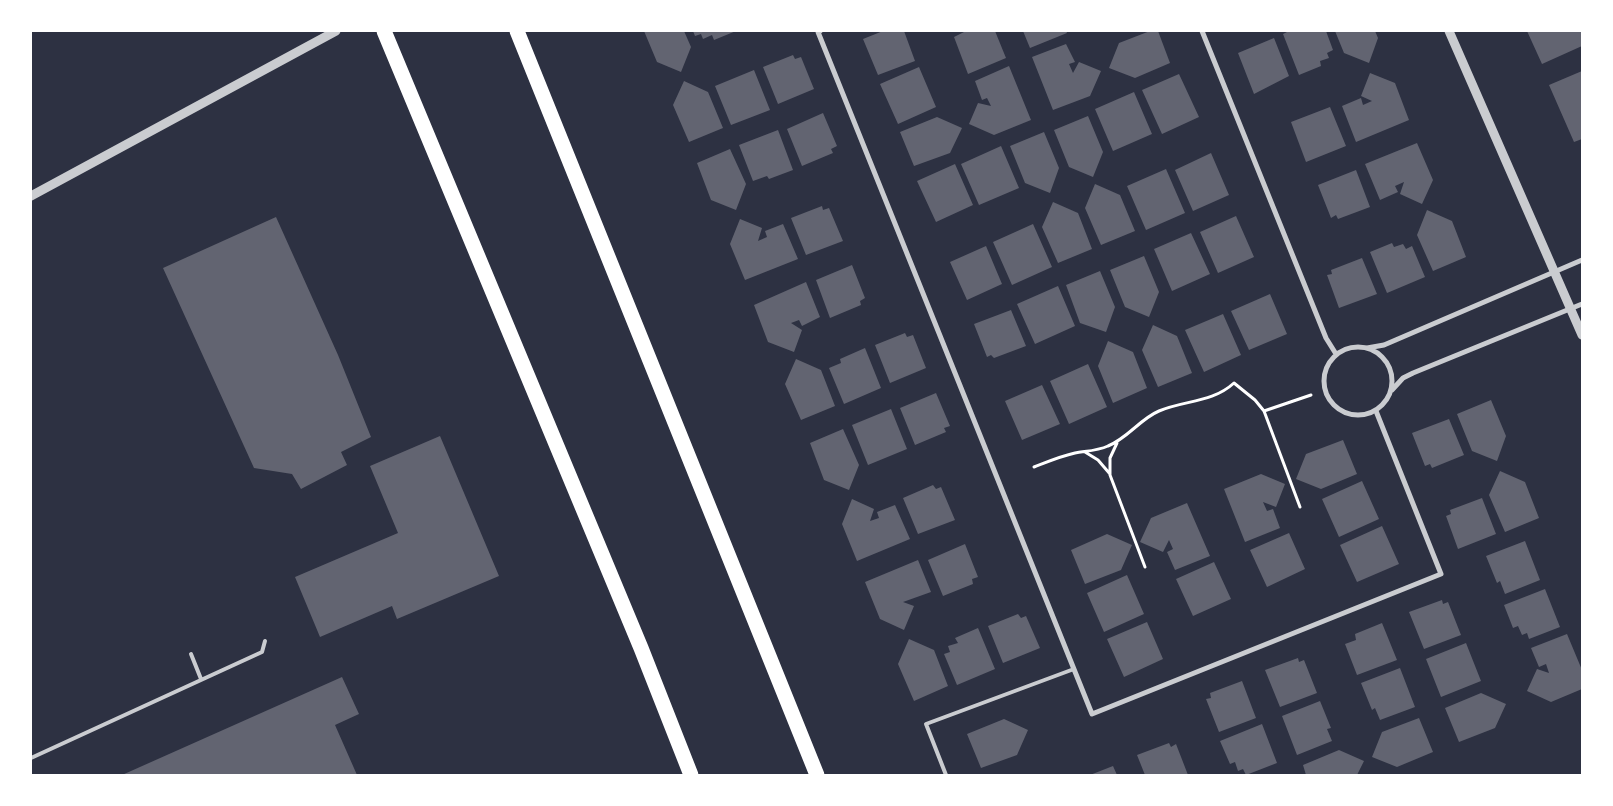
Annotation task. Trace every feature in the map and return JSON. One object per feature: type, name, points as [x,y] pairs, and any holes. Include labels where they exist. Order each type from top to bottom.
[{"type":"highway","points":[[384,31],[637,639],[691,775]]},
{"type":"highway","points":[[516,31],[817,775]]},
{"type":"street","points":[[31,196],[336,31]]},
{"type":"street","points":[[1202,31],[1326,338],[1336,354]]},
{"type":"street","points":[[1449,31],[1582,335]]},
{"type":"street","points":[[819,32],[1092,714],[1441,574],[1376,411]]},
{"type":"street","points":[[1582,260],[1384,345],[1367,348],[1346,348],[1336,354],[1324,372],[1326,394],[1332,404],[1342,412],[1353,416],[1365,415],[1376,411],[1385,403],[1391,392],[1403,378],[1582,304]]},
{"type":"street","points":[[1367,348],[1385,360],[1391,370],[1393,380],[1391,392]]},
{"type":"lane","points":[[31,758],[262,652],[265,642]]},
{"type":"lane","points":[[191,654],[201,679]]},
{"type":"lane","points":[[946,775],[926,724],[1074,669]]},
{"type":"path","points":[[1034,467],[1118,441],[1147,417],[1160,410],[1206,400],[1234,383],[1255,400],[1264,411],[1300,507]]},
{"type":"path","points":[[1264,411],[1311,396]]},
{"type":"path","points":[[1110,475],[1110,458],[1118,441]]},
{"type":"path","points":[[1085,452],[1098,460],[1110,475],[1145,566]]},
{"type":"building","points":[[644,31],[684,31],[691,47],[681,72],[657,62]]},
{"type":"building","points":[[693,31],[736,31],[714,40],[712,35],[703,39],[701,34],[695,36]]},
{"type":"building","points":[[883,31],[904,31],[915,61],[878,75],[863,39]]},
{"type":"building","points":[[966,31],[995,31],[1006,58],[968,74],[954,37]]},
{"type":"building","points":[[1023,31],[1066,31],[1067,33],[1030,48]]},
{"type":"building","points":[[1150,31],[1158,31],[1170,63],[1135,78],[1109,68],[1119,43]]},
{"type":"building","points":[[1289,31],[1326,31],[1333,50],[1327,53],[1329,58],[1320,61],[1321,66],[1299,75],[1283,34]]},
{"type":"building","points":[[1335,31],[1375,31],[1378,38],[1369,63],[1344,53]]},
{"type":"building","points":[[1527,31],[1582,31],[1582,46],[1542,64]]},
{"type":"building","points":[[1274,38],[1289,76],[1254,94],[1238,53]]},
{"type":"building","points":[[1066,44],[1075,62],[1069,64],[1073,73],[1079,62],[1101,71],[1090,96],[1053,110],[1032,57]]},
{"type":"building","points":[[793,55],[795,59],[801,57],[814,89],[778,104],[763,67]]},
{"type":"building","points":[[1009,66],[1031,120],[994,135],[969,124],[978,103],[991,106],[987,98],[982,100],[975,81]]},
{"type":"building","points":[[919,67],[936,107],[898,124],[880,84]]},
{"type":"building","points":[[754,70],[770,110],[731,125],[715,86]]},
{"type":"building","points":[[1582,71],[1582,139],[1574,142],[1549,85]]},
{"type":"building","points":[[1370,73],[1395,83],[1409,120],[1356,142],[1342,106],[1361,98],[1363,105],[1372,101],[1361,96]]},
{"type":"building","points":[[1179,74],[1199,117],[1162,134],[1142,90]]},
{"type":"building","points":[[684,81],[708,92],[723,128],[689,142],[673,105]]},
{"type":"building","points":[[1134,92],[1152,134],[1113,151],[1095,109]]},
{"type":"building","points":[[1330,107],[1346,146],[1306,162],[1291,122]]},
{"type":"building","points":[[823,113],[837,146],[831,149],[833,153],[802,166],[787,129]]},
{"type":"building","points":[[1088,116],[1103,152],[1093,177],[1069,167],[1054,130]]},
{"type":"building","points":[[937,117],[962,128],[950,153],[914,166],[900,132]]},
{"type":"building","points":[[778,130],[793,170],[769,179],[767,176],[753,181],[739,145]]},
{"type":"building","points":[[1044,132],[1059,168],[1050,193],[1025,183],[1010,146]]},
{"type":"building","points":[[1417,143],[1433,180],[1422,204],[1400,194],[1404,182],[1395,186],[1398,192],[1380,200],[1365,164]]},
{"type":"building","points":[[1001,146],[1019,188],[979,205],[961,164]]},
{"type":"building","points":[[730,149],[746,184],[736,210],[711,200],[697,163]]},
{"type":"building","points":[[1211,153],[1229,195],[1193,211],[1175,170]]},
{"type":"building","points":[[955,164],[973,205],[936,222],[917,181]]},
{"type":"building","points":[[1166,169],[1185,213],[1146,230],[1127,186]]},
{"type":"building","points":[[1356,170],[1370,207],[1338,219],[1336,215],[1331,218],[1318,185]]},
{"type":"building","points":[[1095,184],[1120,195],[1135,231],[1101,245],[1085,208]]},
{"type":"building","points":[[1053,202],[1078,213],[1092,249],[1058,263],[1042,227]]},
{"type":"building","points":[[822,206],[823,210],[829,208],[843,241],[806,255],[791,218]]},
{"type":"building","points":[[1427,210],[1452,221],[1466,257],[1433,271],[1417,235]]},
{"type":"building","points":[[1236,216],[1254,257],[1218,273],[1200,232]]},
{"type":"building","points":[[276,217],[338,355],[371,437],[341,452],[347,465],[301,489],[292,474],[254,468],[163,268]]},
{"type":"building","points":[[740,219],[762,228],[758,241],[767,237],[765,231],[783,224],[798,259],[745,280],[730,244]]},
{"type":"building","points":[[1033,224],[1052,267],[1012,285],[993,242]]},
{"type":"building","points":[[1191,233],[1210,274],[1172,291],[1154,249]]},
{"type":"building","points":[[1392,243],[1394,247],[1403,244],[1406,249],[1412,246],[1425,277],[1387,293],[1370,252]]},
{"type":"building","points":[[986,246],[1002,284],[967,300],[950,262]]},
{"type":"building","points":[[1144,256],[1159,292],[1149,317],[1125,307],[1110,270]]},
{"type":"building","points":[[1362,258],[1377,294],[1339,308],[1327,275],[1332,274],[1331,270]]},
{"type":"building","points":[[852,265],[865,298],[860,301],[861,305],[830,318],[816,280]]},
{"type":"building","points":[[1100,271],[1115,307],[1106,332],[1080,323],[1066,285]]},
{"type":"building","points":[[806,282],[820,317],[802,326],[799,320],[791,323],[802,330],[794,352],[768,342],[754,305]]},
{"type":"building","points":[[1058,286],[1075,326],[1035,344],[1017,304]]},
{"type":"building","points":[[1270,294],[1287,334],[1249,350],[1231,311]]},
{"type":"building","points":[[1011,310],[1026,346],[994,358],[991,355],[987,357],[974,324]]},
{"type":"building","points":[[1223,314],[1241,355],[1204,372],[1185,330]]},
{"type":"building","points":[[1153,325],[1177,336],[1192,373],[1158,387],[1142,350]]},
{"type":"building","points":[[905,333],[907,337],[913,335],[926,368],[890,383],[875,345]]},
{"type":"building","points":[[1108,341],[1133,352],[1147,388],[1113,403],[1098,366]]},
{"type":"building","points":[[865,348],[881,388],[844,404],[829,368],[841,363],[840,359]]},
{"type":"building","points":[[796,359],[821,370],[835,406],[801,420],[785,384]]},
{"type":"building","points":[[1088,364],[1107,407],[1069,424],[1050,381]]},
{"type":"building","points":[[1042,385],[1060,424],[1022,440],[1005,401]]},
{"type":"building","points":[[936,393],[950,426],[944,428],[946,432],[915,445],[900,408]]},
{"type":"building","points":[[1491,400],[1506,436],[1497,461],[1472,451],[1457,414]]},
{"type":"building","points":[[891,409],[907,449],[868,465],[852,425]]},
{"type":"building","points":[[1449,419],[1464,455],[1432,468],[1430,464],[1425,466],[1412,433]]},
{"type":"building","points":[[843,429],[859,465],[849,490],[824,480],[810,443]]},
{"type":"building","points":[[440,436],[499,576],[397,619],[392,606],[320,637],[295,577],[398,533],[370,466]]},
{"type":"building","points":[[1343,440],[1357,474],[1321,489],[1296,479],[1306,454]]},
{"type":"building","points":[[1500,471],[1525,482],[1539,518],[1505,532],[1489,495]]},
{"type":"building","points":[[1261,474],[1285,484],[1276,507],[1263,502],[1267,511],[1273,509],[1280,528],[1245,542],[1224,489]]},
{"type":"building","points":[[1362,481],[1379,519],[1339,537],[1322,499]]},
{"type":"building","points":[[933,485],[936,489],[941,487],[955,520],[918,534],[903,498]]},
{"type":"building","points":[[1482,498],[1496,534],[1458,549],[1446,516],[1451,514],[1450,510]]},
{"type":"building","points":[[852,499],[874,509],[870,521],[879,518],[877,512],[895,505],[910,539],[857,561],[842,524]]},
{"type":"building","points":[[1187,503],[1210,556],[1175,570],[1167,552],[1173,549],[1169,540],[1163,552],[1140,542],[1151,518]]},
{"type":"building","points":[[1382,526],[1399,564],[1357,582],[1340,545]]},
{"type":"building","points":[[1289,533],[1305,569],[1267,587],[1250,550]]},
{"type":"building","points":[[1107,534],[1132,545],[1121,570],[1085,584],[1071,550]]},
{"type":"building","points":[[1525,541],[1540,580],[1505,594],[1500,581],[1497,583],[1486,556]]},
{"type":"building","points":[[965,544],[978,577],[972,579],[973,584],[943,596],[928,560]]},
{"type":"building","points":[[918,560],[931,592],[903,602],[914,606],[904,630],[880,619],[865,582]]},
{"type":"building","points":[[1214,562],[1231,599],[1193,616],[1176,579]]},
{"type":"building","points":[[1127,575],[1144,614],[1104,632],[1087,593]]},
{"type":"building","points":[[1545,589],[1560,627],[1529,639],[1527,633],[1522,635],[1518,626],[1513,628],[1504,605]]},
{"type":"building","points":[[1442,600],[1443,604],[1448,602],[1461,635],[1424,649],[1409,612]]},
{"type":"building","points":[[1018,614],[1021,618],[1026,616],[1040,648],[1003,663],[988,626]]},
{"type":"building","points":[[1147,622],[1163,659],[1124,677],[1107,639]]},
{"type":"building","points":[[1382,623],[1397,660],[1357,675],[1345,644],[1356,640],[1355,634]]},
{"type":"building","points":[[978,628],[995,669],[957,685],[944,654],[950,652],[948,646],[958,643],[955,638]]},
{"type":"building","points":[[1567,634],[1582,670],[1582,689],[1551,702],[1527,691],[1537,669],[1549,673],[1546,664],[1539,667],[1531,648]]},
{"type":"building","points":[[909,639],[934,650],[948,686],[914,701],[898,664]]},
{"type":"building","points":[[1466,643],[1481,681],[1441,697],[1426,659]]},
{"type":"building","points":[[1298,658],[1299,662],[1304,660],[1317,693],[1280,707],[1265,670]]},
{"type":"building","points":[[1400,668],[1415,707],[1380,720],[1375,708],[1372,710],[1361,683]]},
{"type":"building","points":[[342,677],[359,714],[335,725],[357,775],[122,775]]},
{"type":"building","points":[[1242,681],[1256,718],[1219,732],[1206,699],[1211,698],[1210,693]]},
{"type":"building","points":[[1481,693],[1506,704],[1495,728],[1459,742],[1445,708]]},
{"type":"building","points":[[1320,701],[1331,728],[1327,729],[1332,741],[1297,755],[1282,716]]},
{"type":"building","points":[[1419,718],[1433,752],[1397,767],[1372,757],[1382,732]]},
{"type":"building","points":[[1004,719],[1028,730],[1017,755],[981,768],[967,734]]},
{"type":"building","points":[[1262,724],[1277,763],[1246,775],[1243,769],[1238,771],[1235,762],[1230,764],[1220,741]]},
{"type":"building","points":[[1169,743],[1171,747],[1176,744],[1188,775],[1145,775],[1137,755]]},
{"type":"building","points":[[1339,750],[1364,761],[1357,775],[1306,775],[1303,765]]},
{"type":"building","points":[[1113,766],[1117,775],[1090,775]]}]
